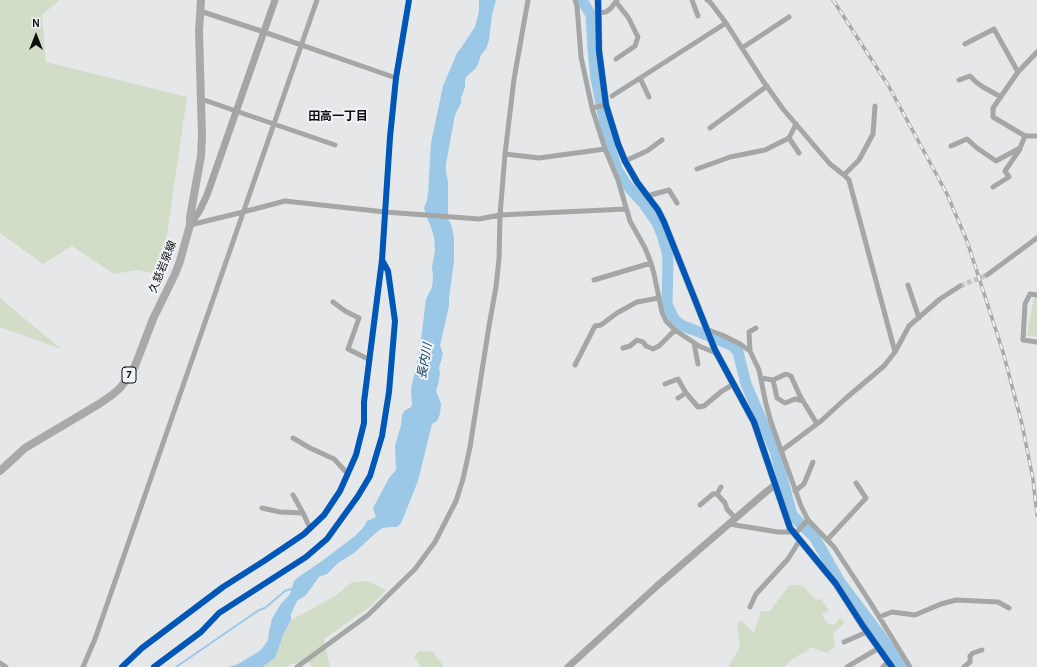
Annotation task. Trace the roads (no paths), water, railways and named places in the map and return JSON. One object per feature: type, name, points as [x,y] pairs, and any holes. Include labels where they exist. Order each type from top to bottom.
[{"type":"main road","name":"久慈岩泉線","points":[[0,471],[30,445],[112,395],[120,388],[128,378],[134,366],[153,319],[175,274],[190,225],[190,217],[201,156],[202,136],[199,31],[201,0]]},
{"type":"street","points":[[190,225],[200,210],[207,195],[275,0]]},
{"type":"street","points":[[83,667],[95,639],[318,0]]},
{"type":"street","points":[[122,667],[142,648],[222,587],[304,534],[324,515],[340,491],[348,474],[356,455],[364,423],[364,402],[382,260],[390,137],[396,78],[409,0]]},
{"type":"street","points":[[297,667],[368,615],[415,569],[435,542],[456,501],[463,479],[470,447],[496,286],[499,260],[500,215],[505,154],[514,79],[528,0]]},
{"type":"street","points":[[575,0],[577,6],[581,57],[605,149],[618,180],[630,221],[645,248],[651,263],[662,312],[666,322],[694,343],[716,352]]},
{"type":"street","points":[[598,0],[599,51],[605,105],[625,161],[637,182],[658,210],[664,222],[716,352],[754,422],[790,528],[795,532],[836,584],[890,664],[882,667]]},
{"type":"street","points":[[692,0],[698,16]]},
{"type":"street","points":[[707,0],[726,23],[783,109],[830,164],[849,180],[895,352]]},
{"type":"street","points":[[598,13],[606,12],[616,1],[628,17],[638,37],[635,46],[616,59]]},
{"type":"street","points":[[200,11],[396,78]]},
{"type":"street","points":[[742,48],[788,17]]},
{"type":"street","points":[[612,96],[726,23]]},
{"type":"street","points":[[966,44],[994,29],[1018,72]]},
{"type":"street","points":[[1037,52],[1018,72],[993,108],[993,117],[1025,136],[1037,136]]},
{"type":"street","points":[[959,80],[970,76],[983,88],[1001,96]]},
{"type":"street","points":[[640,78],[649,97]]},
{"type":"street","points":[[710,128],[767,86]]},
{"type":"street","points":[[201,99],[275,123],[335,145]]},
{"type":"street","points":[[594,108],[605,105]]},
{"type":"street","points":[[844,175],[859,160],[873,134],[875,106]]},
{"type":"street","points":[[697,169],[730,157],[765,150],[790,138],[796,124]]},
{"type":"street","points":[[993,187],[1009,177],[1005,171],[1020,148],[1025,136]]},
{"type":"street","points":[[790,138],[799,153]]},
{"type":"street","points":[[951,146],[966,139],[996,161],[1020,148]]},
{"type":"street","points":[[625,161],[647,151],[662,140]]},
{"type":"street","points":[[505,154],[538,158],[605,149]]},
{"type":"street","points":[[647,196],[669,190],[677,203]]},
{"type":"street","points":[[190,225],[285,201],[385,212],[479,219],[500,215],[626,209]]},
{"type":"street","points":[[986,275],[1037,238]]},
{"type":"street","points":[[594,280],[651,263]]},
{"type":"street","points":[[908,284],[919,318]]},
{"type":"street","points":[[781,451],[816,424],[884,366],[895,352],[909,326],[940,299],[960,286]]},
{"type":"street","points":[[1037,295],[1030,294],[1025,304],[1023,340],[1037,342]]},
{"type":"street","points":[[574,365],[594,326],[601,325],[617,313],[637,302],[660,298]]},
{"type":"street","points":[[333,302],[345,311],[359,318],[348,349],[370,360]]},
{"type":"street","points":[[756,328],[749,332],[750,351],[759,370],[766,404],[795,491],[807,521],[834,547],[910,667]]},
{"type":"street","points":[[623,348],[630,346],[637,340],[653,349],[659,346],[675,330]]},
{"type":"street","points":[[707,331],[722,335],[750,351]]},
{"type":"street","points":[[694,343],[698,364]]},
{"type":"street","points":[[760,378],[773,380],[786,374],[791,376],[816,424]]},
{"type":"street","points":[[665,384],[678,379],[686,393],[698,407],[704,406],[722,391],[734,384]]},
{"type":"street","points":[[773,380],[778,398],[785,403],[795,399],[803,401]]},
{"type":"street","points":[[678,398],[686,393]]},
{"type":"street","points":[[293,438],[310,448],[334,458],[348,474]]},
{"type":"street","points":[[795,491],[804,484],[813,462]]},
{"type":"street","points":[[828,540],[866,498],[856,483]]},
{"type":"street","points":[[568,667],[657,586],[775,485]]},
{"type":"street","points":[[700,505],[713,494],[716,494],[721,487]]},
{"type":"street","points":[[293,494],[310,528]]},
{"type":"street","points":[[716,494],[725,503],[727,509],[735,518]]},
{"type":"street","points":[[262,508],[280,512],[303,513]]},
{"type":"street","points":[[729,524],[778,532],[795,532],[807,521]]},
{"type":"street","points":[[750,607],[756,594],[788,559],[800,540]]},
{"type":"street","points":[[879,617],[892,612],[915,615],[941,604],[956,600],[998,602],[1009,608]]},
{"type":"street","points":[[844,642],[867,632]]},
{"type":"street","points":[[847,667],[879,648]]},
{"type":"street","points":[[964,667],[970,662],[970,656],[973,653],[982,650]]},
{"type":"street","points":[[0,664],[6,667]]},
{"type":"water","name":"長内川","points":[[479,0],[496,0],[486,49],[481,55],[475,69],[466,77],[461,103],[455,115],[446,164],[448,182],[448,219],[451,224],[454,237],[454,261],[449,306],[440,345],[443,354],[439,368],[440,373],[436,390],[441,404],[440,414],[437,421],[432,424],[418,481],[401,523],[397,527],[383,528],[378,531],[354,553],[338,563],[327,574],[319,577],[306,595],[297,601],[291,614],[291,620],[284,633],[275,658],[262,667],[229,667],[238,664],[261,650],[268,640],[272,619],[280,605],[290,594],[294,581],[355,536],[363,528],[367,521],[376,517],[373,508],[389,478],[396,470],[395,446],[401,425],[402,415],[405,410],[410,408],[412,405],[411,389],[420,348],[426,299],[432,287],[432,267],[435,251],[434,237],[424,208],[428,194],[431,143],[443,86],[457,53],[475,27],[479,11]]},
{"type":"waterway","points":[[582,0],[591,15],[596,79],[610,148],[617,169],[626,184],[644,204],[657,223],[662,235],[668,260],[667,304],[674,319],[683,326],[733,346],[738,352],[746,384],[775,451],[792,515],[815,538],[840,582],[902,667]]},
{"type":"waterway","points":[[176,667],[259,610],[265,608],[285,591],[294,588]]},
{"type":"tunnel","points":[[960,286],[987,275]]},
{"type":"railway","points":[[833,0],[888,85],[947,194],[967,241],[1003,352],[1022,424],[1033,479],[1037,515]]},
{"type":"district","name":"田高一丁目","points":[[338,117]]}]
